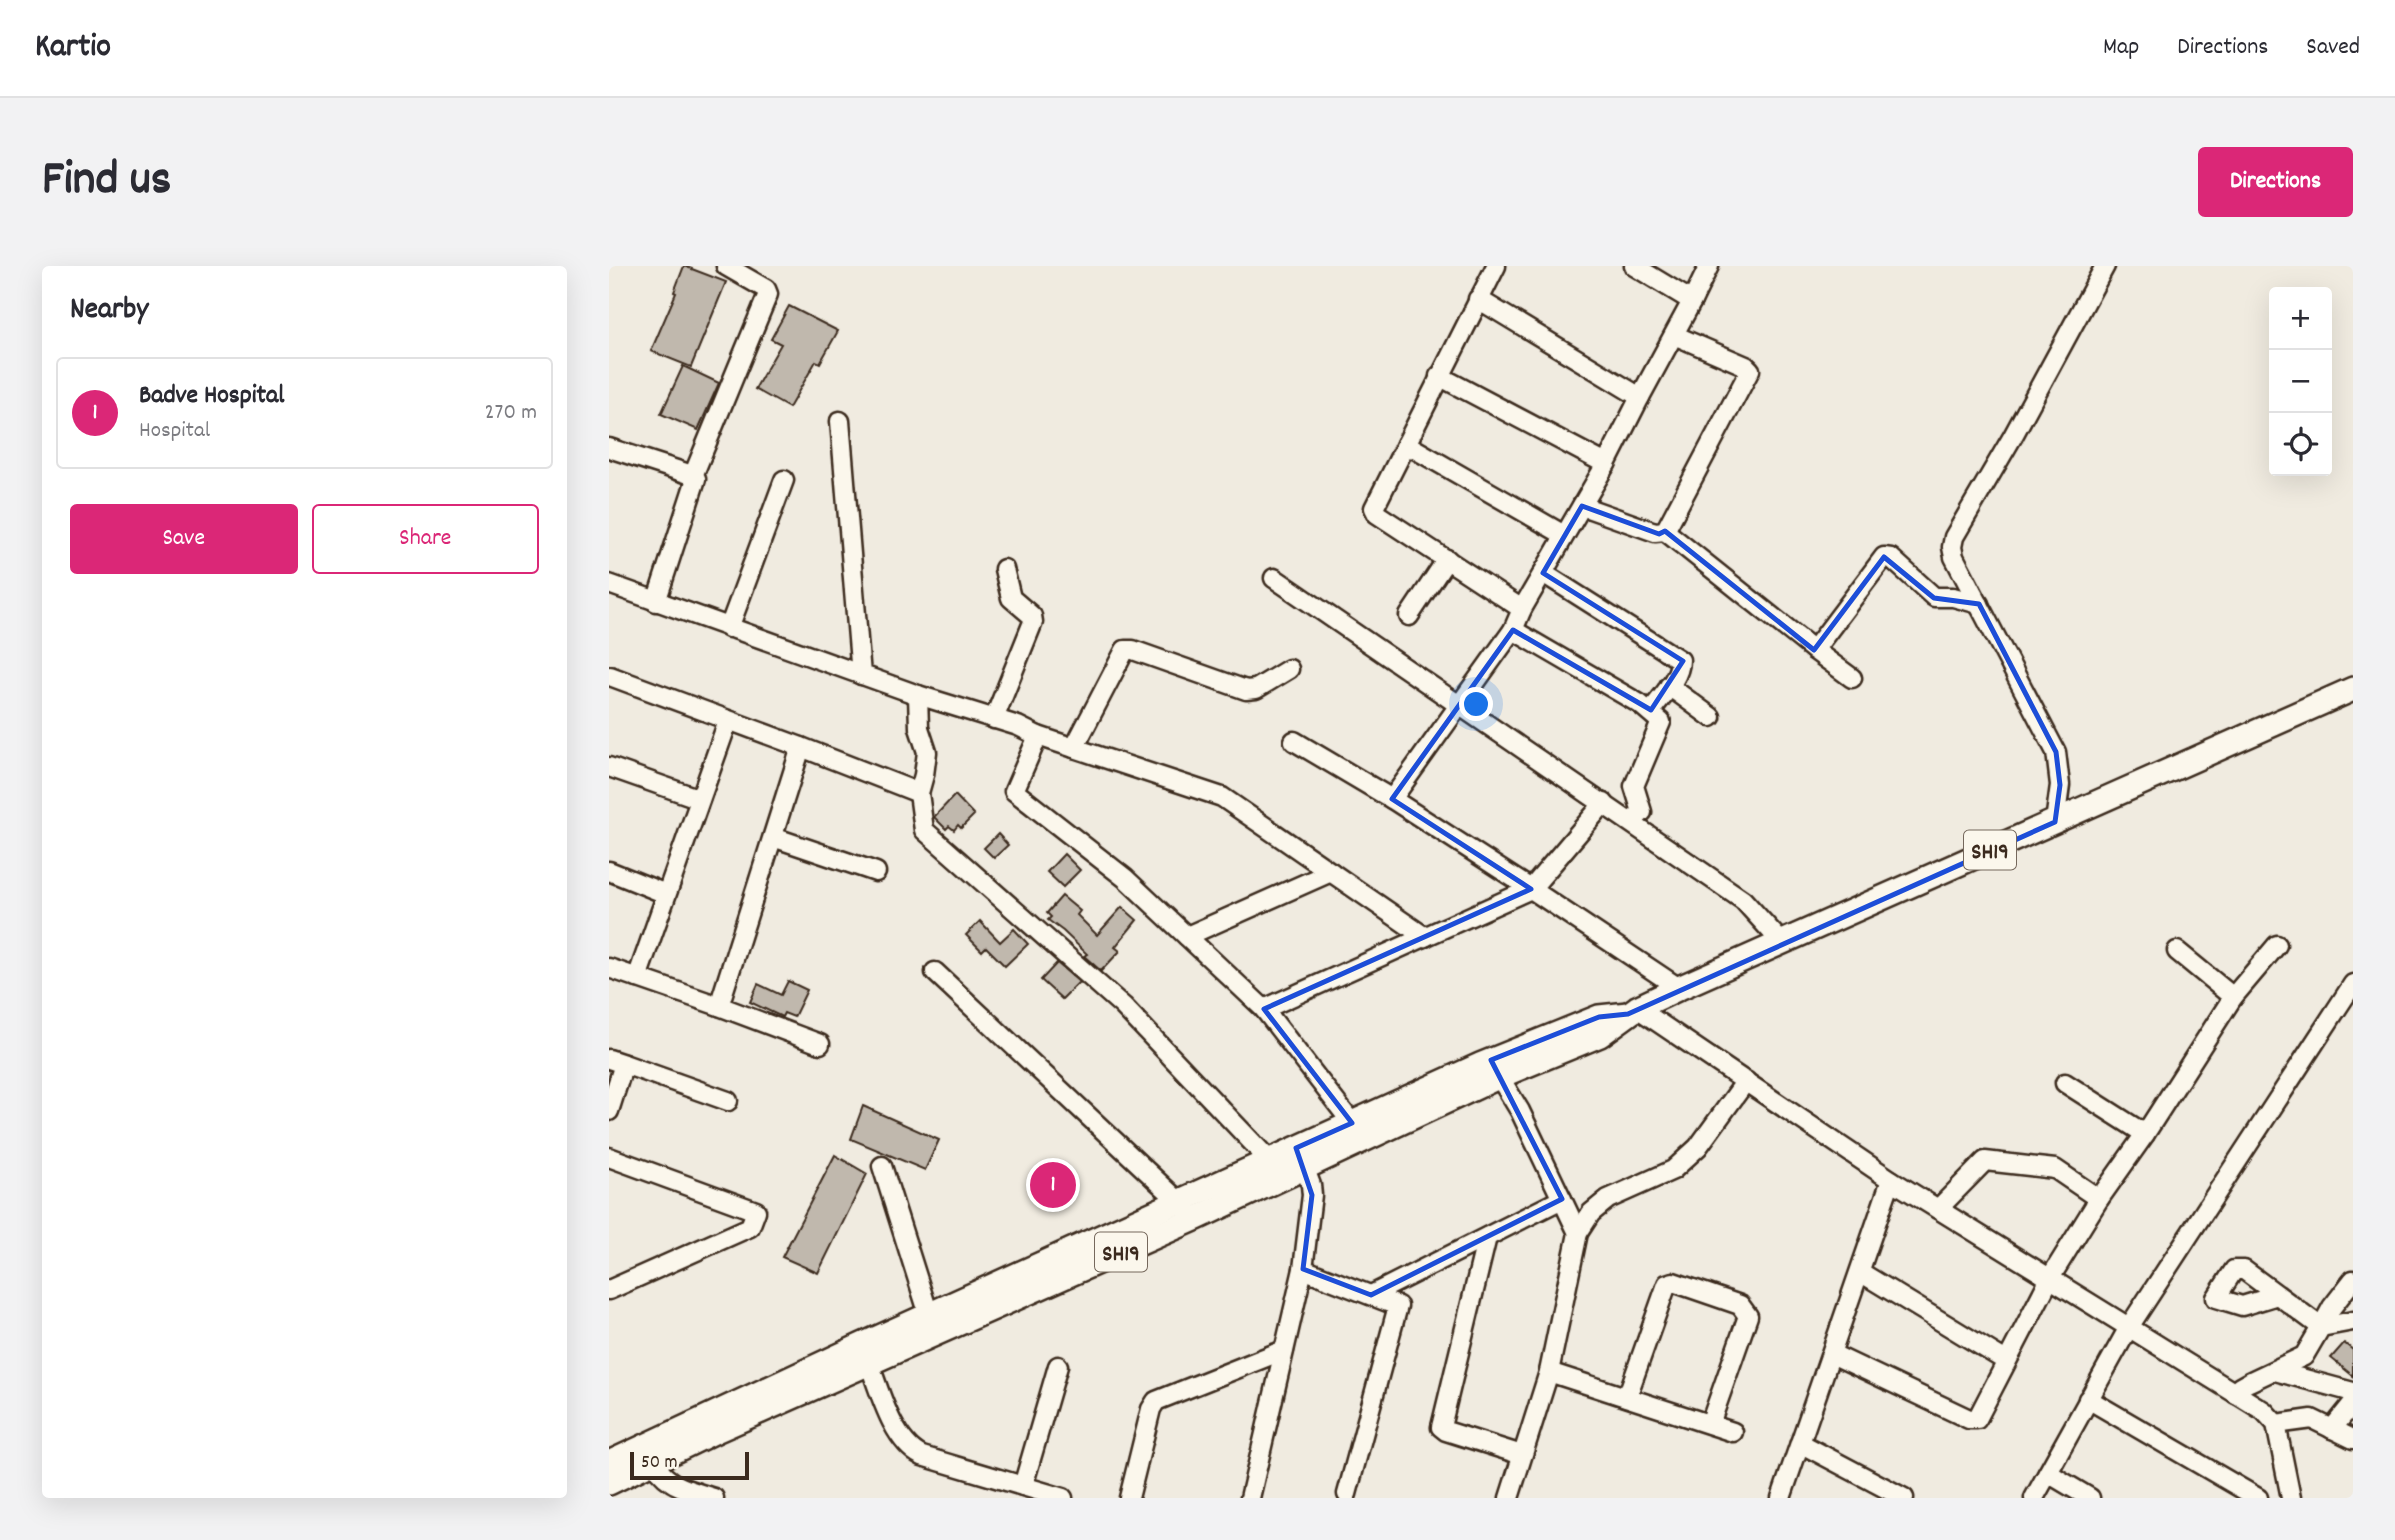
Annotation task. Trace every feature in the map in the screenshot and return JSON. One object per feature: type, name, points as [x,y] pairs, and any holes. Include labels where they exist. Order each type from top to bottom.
[{"type":"main road","name":"SH19","points":[[866,1354],[929,1315],[1178,1200],[1269,1160],[1300,1157],[1495,1069],[1599,1017],[1633,1011],[1679,988],[2353,689]]},
{"type":"main road","name":"SH19","points":[[609,1464],[648,1454],[866,1354],[1197,1218],[1300,1157],[1352,1122],[1495,1069]]},
{"type":"main road","name":"SH19","points":[[609,1483],[648,1454]]},
{"type":"street","points":[[656,602],[696,482],[694,476],[768,294],[766,289],[726,266]]},
{"type":"street","points":[[1496,266],[1375,503],[1374,511],[1522,609]]},
{"type":"street","points":[[1634,266],[1692,301]]},
{"type":"street","points":[[1392,799],[1513,630],[1522,609],[1606,464],[1709,266]]},
{"type":"street","points":[[2055,821],[2060,785],[2056,752],[1954,557],[1952,547],[1954,537],[2013,436],[2105,266]]},
{"type":"street","points":[[1478,299],[1640,397]]},
{"type":"street","points":[[1665,531],[1749,370],[1746,366],[1674,335]]},
{"type":"street","points":[[1439,376],[1606,464]]},
{"type":"street","points":[[840,421],[861,675]]},
{"type":"street","points":[[1406,444],[1564,535]]},
{"type":"street","points":[[609,448],[694,476]]},
{"type":"street","points":[[729,628],[783,480]]},
{"type":"street","points":[[1582,506],[1654,532],[1665,531],[1852,678]]},
{"type":"street","points":[[1814,650],[1884,557],[1891,558],[1934,597],[1953,597],[1979,604]]},
{"type":"street","points":[[1409,616],[1447,559]]},
{"type":"street","points":[[993,719],[1033,622],[1032,616],[1011,598],[1004,569]]},
{"type":"street","points":[[1543,573],[1678,658],[1680,666],[1650,712]]},
{"type":"street","points":[[1274,578],[1743,900],[1782,943]]},
{"type":"street","points":[[609,584],[918,695],[1018,726],[1038,736],[1222,797],[1425,937]]},
{"type":"street","points":[[1513,630],[1640,704],[1661,722],[1634,786],[1642,812],[1631,822]]},
{"type":"street","points":[[1074,748],[1125,650],[1133,650],[1246,690],[1256,689],[1289,669]]},
{"type":"street","points":[[609,677],[919,793]]},
{"type":"street","points":[[1669,686],[1711,717]]},
{"type":"street","points":[[918,695],[919,727],[927,752],[919,793],[924,830],[1123,1006],[1269,1160]]},
{"type":"street","points":[[637,978],[728,721]]},
{"type":"street","points":[[1038,736],[1014,791],[1125,878],[1264,1009],[1352,1122]]},
{"type":"street","points":[[1294,741],[1392,799],[1679,988]]},
{"type":"street","points":[[719,1006],[801,747]]},
{"type":"street","points":[[609,767],[700,799]]},
{"type":"street","points":[[1264,1009],[1531,889],[1604,803]]},
{"type":"street","points":[[773,837],[876,872]]},
{"type":"street","points":[[609,871],[666,894]]},
{"type":"street","points":[[1187,936],[1331,872]]},
{"type":"street","points":[[1832,1354],[1973,1420],[1979,1416],[2050,1278],[2099,1199],[2145,1134],[2233,997],[2277,945]]},
{"type":"street","points":[[2177,951],[2233,997]]},
{"type":"street","points":[[609,968],[820,1044]]},
{"type":"street","points":[[935,972],[1197,1218]]},
{"type":"street","points":[[2033,1498],[2049,1474],[2129,1327],[2353,984]]},
{"type":"street","points":[[1633,1011],[1746,1081],[1891,1180],[2264,1411],[2276,1424],[2291,1498]]},
{"type":"street","points":[[609,1111],[617,1061],[728,1101]]},
{"type":"street","points":[[1495,1069],[1520,1111],[1578,1233]]},
{"type":"street","points":[[1509,1498],[1549,1372],[1578,1233],[1591,1213],[1608,1199],[1673,1170],[1697,1147],[1746,1081]]},
{"type":"street","points":[[2065,1083],[2145,1134]]},
{"type":"street","points":[[609,1157],[756,1211],[750,1227],[609,1290]]},
{"type":"street","points":[[1250,1498],[1303,1269],[1312,1195],[1300,1157]]},
{"type":"street","points":[[1937,1209],[1985,1161],[2055,1169],[2099,1199]]},
{"type":"street","points":[[881,1166],[929,1315]]},
{"type":"street","points":[[1781,1498],[1891,1180]]},
{"type":"street","points":[[1371,1296],[1562,1199]]},
{"type":"street","points":[[1487,1237],[1441,1427],[1446,1431],[1522,1455]]},
{"type":"street","points":[[1303,1269],[1398,1306],[1351,1497]]},
{"type":"street","points":[[1860,1272],[2006,1361]]},
{"type":"street","points":[[2235,1394],[2249,1382],[2304,1356],[2332,1307],[2353,1280]]},
{"type":"street","points":[[1626,1397],[1667,1284],[1673,1282],[1740,1305],[1748,1316],[1710,1424]]},
{"type":"street","points":[[2278,1295],[2321,1327],[2353,1321]]},
{"type":"street","points":[[1129,1498],[1151,1409],[1157,1401],[1284,1350]]},
{"type":"street","points":[[866,1354],[895,1428],[909,1450],[922,1457],[1063,1498]]},
{"type":"street","points":[[1023,1486],[1058,1366]]},
{"type":"street","points":[[2275,1371],[2353,1392]]},
{"type":"street","points":[[1549,1372],[1733,1432]]},
{"type":"street","points":[[2088,1399],[2258,1498]]},
{"type":"street","points":[[2332,1429],[2353,1403]]},
{"type":"street","points":[[2276,1424],[2312,1419],[2353,1439]]},
{"type":"street","points":[[1800,1443],[1904,1498]]},
{"type":"street","points":[[648,1454],[660,1474],[670,1483],[714,1498]]},
{"type":"street","points":[[2049,1474],[2090,1498]]},
{"type":"highlighted area","points":[[1582,506],[1659,534],[1665,531],[1814,650],[1884,557],[1934,598],[1979,604],[2056,752],[2060,785],[2055,822],[1628,1014],[1599,1017],[1491,1060],[1562,1199],[1371,1295],[1303,1269],[1312,1195],[1296,1148],[1352,1123],[1264,1009],[1531,889],[1392,799],[1513,630],[1651,710],[1683,661],[1543,573]]},
{"type":"building","points":[[684,266],[726,282],[691,367],[651,351],[676,293],[674,292]]},
{"type":"building","points":[[789,306],[838,331],[820,363],[816,361],[789,408],[755,389],[781,344],[771,339]]},
{"type":"building","points":[[683,366],[719,383],[698,430],[661,414]]},
{"type":"building","points":[[955,795],[974,815],[961,828],[958,825],[954,830],[949,826],[946,829],[934,817]]},
{"type":"building","points":[[998,834],[1008,845],[994,858],[984,848]]},
{"type":"building","points":[[1064,854],[1080,870],[1063,887],[1047,872]]},
{"type":"building","points":[[1062,896],[1080,911],[1077,915],[1097,935],[1122,907],[1137,920],[1115,947],[1120,951],[1101,971],[1084,956],[1087,954],[1048,920],[1051,917],[1047,913]]},
{"type":"building","points":[[980,921],[1000,942],[1014,929],[1028,944],[1005,966],[986,947],[982,951],[966,935]]},
{"type":"building","points":[[1057,963],[1079,982],[1062,999],[1041,980]]},
{"type":"building","points":[[788,981],[807,990],[794,1017],[784,1013],[782,1017],[750,1002],[758,984],[781,995]]},
{"type":"building","points":[[863,1106],[939,1140],[925,1170],[851,1139]]},
{"type":"building","points":[[835,1155],[867,1174],[818,1273],[782,1257]]},
{"type":"building","points":[[1051,1162],[1071,1180],[1053,1201],[1033,1183]]},
{"type":"building","points":[[2344,1343],[2353,1350],[2353,1376],[2331,1358]]},
{"type":"place","name":"Badve Hospital","points":[[1053,1185]]}]
